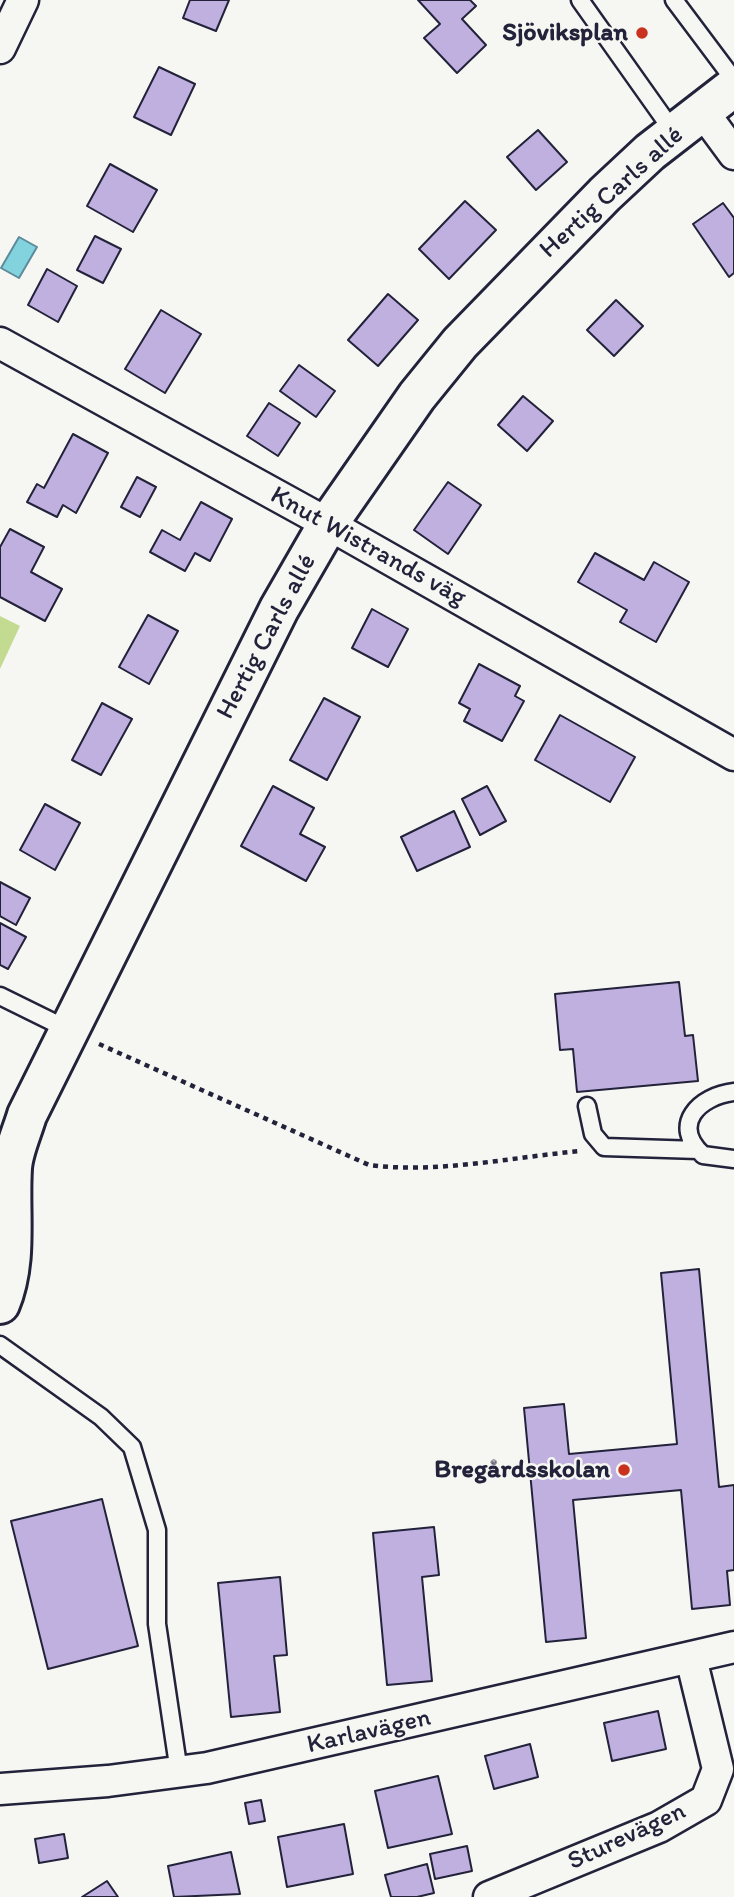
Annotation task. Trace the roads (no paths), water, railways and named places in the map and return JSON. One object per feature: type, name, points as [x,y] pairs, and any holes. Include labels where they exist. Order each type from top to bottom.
[{"type":"street","points":[[0,48],[23,0]]},
{"type":"street","name":"Hertig Carls allé","points":[[0,1304],[6,1290],[11,1256],[12,1166],[27,1115],[279,609],[328,524],[417,396],[460,343],[596,203],[734,88]]},
{"type":"street","points":[[689,123],[734,154]]},
{"type":"street","name":"Knut Wistrands väg","points":[[0,343],[328,524],[734,755]]},
{"type":"street","name":"Karlavägen","points":[[0,1789],[179,1772],[365,1734],[734,1647]]},
{"type":"street","name":"Sturevägen","points":[[489,1897],[659,1827],[706,1800],[718,1769],[691,1658]]},
{"type":"lane","points":[[579,0],[689,123]]},
{"type":"lane","points":[[674,0],[734,80]]},
{"type":"lane","points":[[0,996],[69,1030]]},
{"type":"lane","points":[[698,1150],[690,1131],[696,1107],[708,1098],[734,1092]]},
{"type":"lane","points":[[587,1106],[597,1142],[614,1149],[698,1150],[710,1158],[734,1159]]},
{"type":"lane","points":[[0,1345],[101,1417],[132,1447],[157,1530],[157,1625],[179,1772]]},
{"type":"water","points":[[19,237],[37,247],[19,278],[1,268]]},
{"type":"place","name":"Sjöviksplan","points":[[642,33]]},
{"type":"place","name":"Bregårdsskolan","points":[[624,1470]]}]
